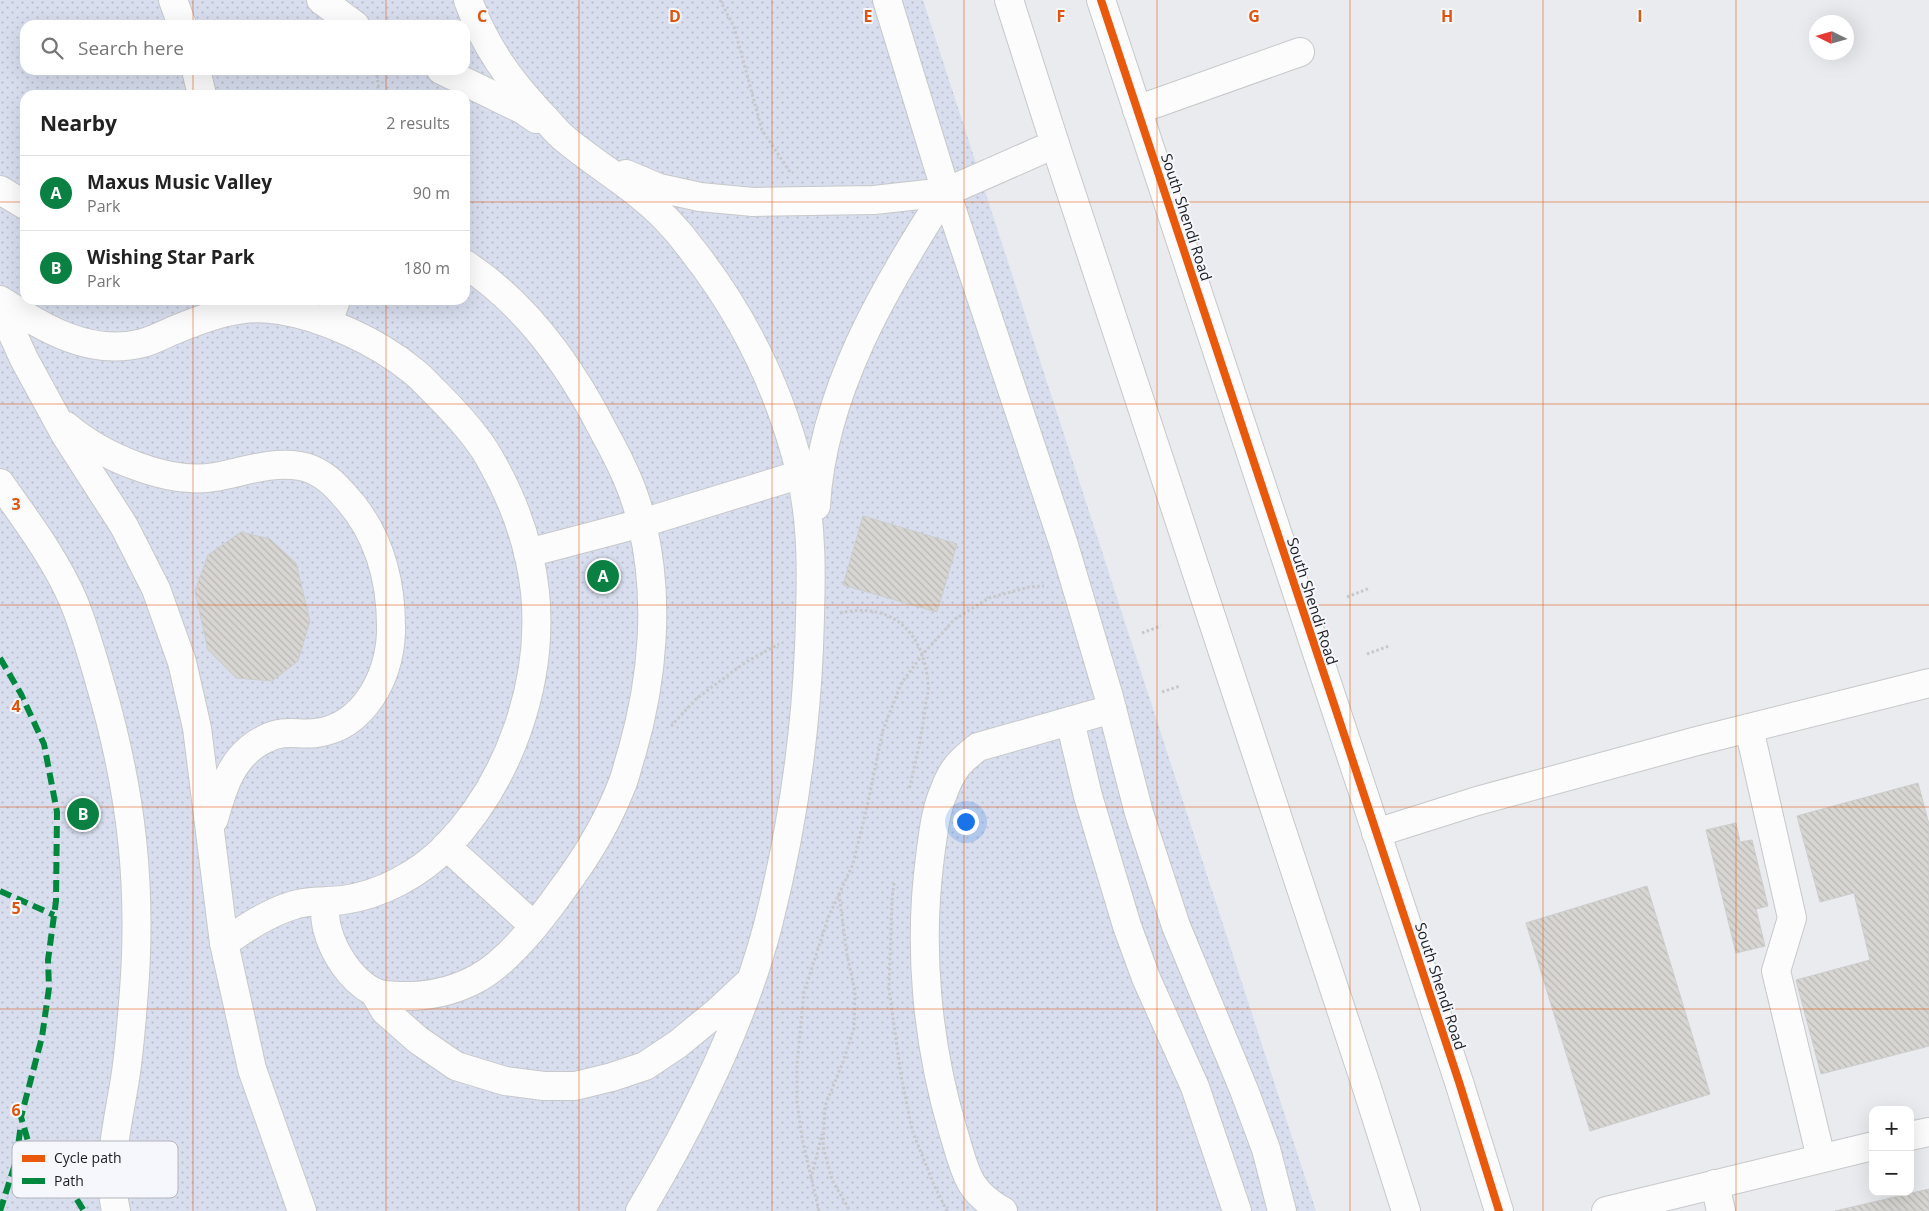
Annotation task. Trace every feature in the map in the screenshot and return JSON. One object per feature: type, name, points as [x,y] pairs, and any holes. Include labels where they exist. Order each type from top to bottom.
[{"type":"street","points":[[174,0],[180,20]]},
{"type":"street","points":[[321,0],[348,20]]},
{"type":"street","points":[[468,0],[499,64],[562,137],[616,169],[659,188],[700,197],[736,200],[874,200],[946,192],[1055,144]]},
{"type":"street","points":[[887,0],[946,192],[1075,583],[1112,709],[1139,812],[1176,926],[1266,1148],[1282,1211]]},
{"type":"street","points":[[1009,0],[1406,1211]]},
{"type":"street","name":"South Shendi Road","points":[[1101,0],[1459,1082],[1499,1211]]},
{"type":"street","points":[[1137,110],[1300,52]]},
{"type":"street","points":[[197,75],[201,90]]},
{"type":"street","points":[[450,75],[522,110],[639,194],[669,222],[694,252],[742,322],[768,372],[785,420],[810,471]]},
{"type":"street","points":[[0,190],[20,202]]},
{"type":"street","points":[[640,1211],[702,1099],[728,1040],[767,927],[783,858],[796,788],[804,726],[811,596],[810,471],[830,425],[847,371],[890,284],[916,237],[946,192]]},
{"type":"street","points":[[374,992],[399,996],[426,995],[452,990],[480,977],[506,956],[547,912],[590,852],[621,786],[641,720],[653,643],[650,570],[642,523],[625,471],[595,413],[563,364],[524,314],[486,278],[470,267]]},
{"type":"street","points":[[0,300],[43,328],[74,340],[96,345],[119,346],[144,343],[209,316],[246,308],[332,312],[372,344],[413,371],[453,411],[489,456],[513,507],[528,553],[535,593],[535,629],[528,693],[513,743],[493,786],[460,831],[446,846],[435,857],[405,878],[375,893],[324,902],[298,904],[269,913],[224,943]]},
{"type":"street","points":[[0,306],[24,359],[56,418],[124,526],[156,589],[182,662],[197,728],[224,943],[252,1069],[302,1211]]},
{"type":"street","points":[[56,418],[83,440],[113,456],[144,469],[176,476],[193,479],[212,478],[270,465],[302,466],[318,472],[330,480],[352,504],[368,528],[378,548],[389,592],[391,612],[390,640],[383,675],[367,704],[356,716],[331,730],[316,733],[290,732],[278,734],[265,738],[254,745],[234,767],[225,782],[211,830]]},
{"type":"street","points":[[528,553],[642,523],[810,471]]},
{"type":"street","points":[[0,483],[44,547],[72,599],[105,702],[127,795],[137,882],[136,942],[126,1077],[114,1141]]},
{"type":"street","points":[[1376,833],[1478,801],[1748,728],[1929,683]]},
{"type":"street","points":[[1003,1211],[992,1205],[972,1184],[960,1154],[945,1104],[929,1011],[924,935],[925,891],[933,831],[943,792],[950,776],[960,761],[978,747],[1112,709]]},
{"type":"street","points":[[1070,721],[1091,805],[1127,926],[1146,978],[1195,1086],[1237,1211]]},
{"type":"street","points":[[1748,728],[1792,918],[1776,972],[1821,1158]]},
{"type":"street","points":[[446,846],[534,926]]},
{"type":"street","points":[[324,902],[327,928],[336,952],[359,981],[374,992],[385,1011],[418,1040],[456,1066],[504,1082],[544,1086],[575,1086],[612,1077],[645,1066],[678,1044],[718,1012],[749,983]]},
{"type":"street","points":[[1914,1135],[1929,1132]]},
{"type":"street","points":[[1606,1211],[1661,1204],[1715,1184],[1869,1147]]},
{"type":"street","points":[[1715,1184],[1722,1211]]},
{"type":"street","points":[[113,1198],[116,1211]]},
{"type":"path","points":[[720,0],[734,27],[762,130],[810,201]]},
{"type":"path","points":[[377,75],[379,90]]},
{"type":"path","points":[[819,1211],[802,1138],[797,1102],[804,992],[828,918],[853,864],[883,730],[901,684],[922,655],[955,619],[989,598],[1030,587],[1075,583]]},
{"type":"path","points":[[1347,597],[1370,588]]},
{"type":"path","points":[[1142,633],[1160,626]]},
{"type":"path","points":[[670,727],[697,698],[746,662],[810,628]]},
{"type":"path","points":[[1367,654],[1389,646]]},
{"type":"path","points":[[1162,692],[1180,686]]},
{"type":"path","points":[[839,894],[847,955],[855,991],[854,1028],[843,1062],[825,1106],[823,1146],[832,1180],[850,1211]]},
{"type":"path","points":[[811,1179],[824,1125]]},
{"type":"shaded area","points":[[0,0],[923,0],[1316,1211],[0,1211]]},
{"type":"building","points":[[863,516],[957,544],[937,612],[843,585]]},
{"type":"building","points":[[241,532],[270,539],[296,563],[310,621],[298,661],[272,681],[236,678],[208,650],[195,591],[208,555]]},
{"type":"building","points":[[1918,783],[1929,824],[1929,1046],[1821,1074],[1796,980],[1870,960],[1854,893],[1820,902],[1797,816]]},
{"type":"building","points":[[1736,823],[1740,842],[1752,840],[1768,906],[1756,909],[1765,946],[1736,953],[1706,830]]},
{"type":"building","points":[[1647,886],[1710,1094],[1590,1131],[1526,923]]},
{"type":"building","points":[[1929,1189],[1929,1211],[1835,1211],[1899,1196],[1914,1196],[1914,1193]]},
{"type":"marked path","points":[[0,658],[21,694],[44,744],[57,812],[56,901],[48,960],[49,988],[42,1037],[21,1117],[28,1141]]},
{"type":"marked path","points":[[0,891],[54,915]]},
{"type":"marked path","points":[[19,1141],[21,1124]]},
{"type":"marked path","points":[[0,1211],[12,1174]]},
{"type":"marked path","points":[[76,1198],[84,1211]]},
{"type":"cycle path","points":[[1101,0],[1459,1082],[1499,1211]]},
{"type":"place","name":"Maxus Music Valley","points":[[603,576]]},
{"type":"place","name":"Wishing Star Park","points":[[83,814]]}]
